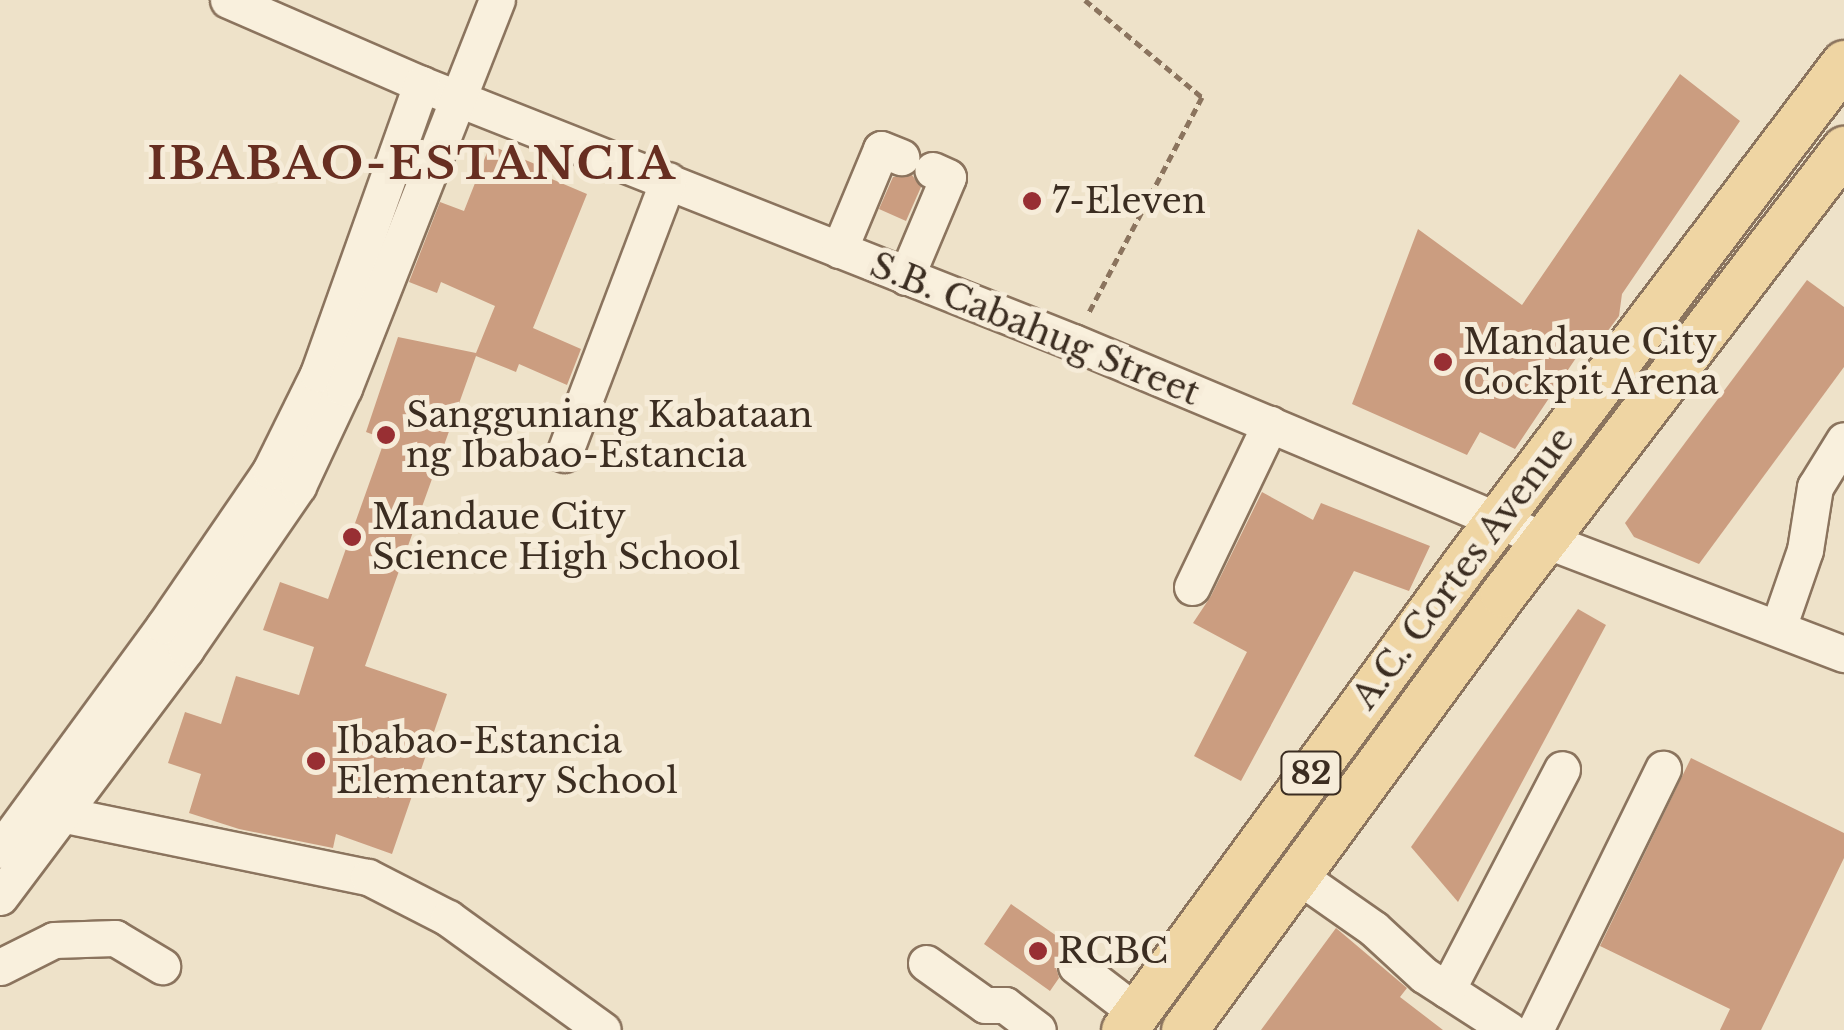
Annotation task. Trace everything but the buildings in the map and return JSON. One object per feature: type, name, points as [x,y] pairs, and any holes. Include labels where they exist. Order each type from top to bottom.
[{"type":"main road","name":"A.C. Cortes Avenue","points":[[1131,1021],[1235,875],[1844,63]]},
{"type":"main road","points":[[1783,143],[1834,161]]},
{"type":"main road","name":"A.C. Cortes Avenue","points":[[1184,1030],[1545,540],[1834,161]]},
{"type":"main road","points":[[1235,875],[1286,890]]},
{"type":"street","name":"S.B. Cabahug Street","points":[[228,0],[422,84],[1073,342],[1545,540],[1844,654]]},
{"type":"street","points":[[0,897],[60,814],[270,471],[331,381],[458,98],[497,0]]},
{"type":"street","points":[[331,381],[422,84]]},
{"type":"street","points":[[839,250],[881,149],[948,177],[906,277]]},
{"type":"street","points":[[564,454],[668,180]]},
{"type":"street","points":[[1192,586],[1270,424]]},
{"type":"street","points":[[1778,628],[1805,550],[1815,487],[1844,440]]},
{"type":"street","points":[[0,850],[131,697]]},
{"type":"street","points":[[1447,990],[1562,769]]},
{"type":"street","points":[[1535,1030],[1664,769]]},
{"type":"street","points":[[60,814],[368,877],[448,918],[603,1030]]},
{"type":"street","points":[[1286,890],[1374,929],[1424,975],[1509,1030]]},
{"type":"street","points":[[0,967],[54,940],[115,938],[162,966]]},
{"type":"street","points":[[926,963],[987,1018],[1004,1005],[1038,1030]]},
{"type":"street","points":[[1076,966],[1131,1021]]},
{"type":"path","points":[[1073,342],[1202,97],[1085,0]]},
{"type":"place","name":"7-Eleven","points":[[1032,201]]},
{"type":"place","name":"Mandaue City Cockpit Arena","points":[[1443,362]]},
{"type":"place","name":"Sangguniang Kabataan ng Ibabao-Estancia","points":[[386,435]]},
{"type":"place","name":"Mandaue City Science High School","points":[[352,537]]},
{"type":"place","name":"Ibabao-Estancia Elementary School","points":[[316,761]]},
{"type":"place","name":"RCBC","points":[[1038,951]]},
{"type":"district","name":"IBABAO-ESTANCIA","points":[[412,164]]}]
